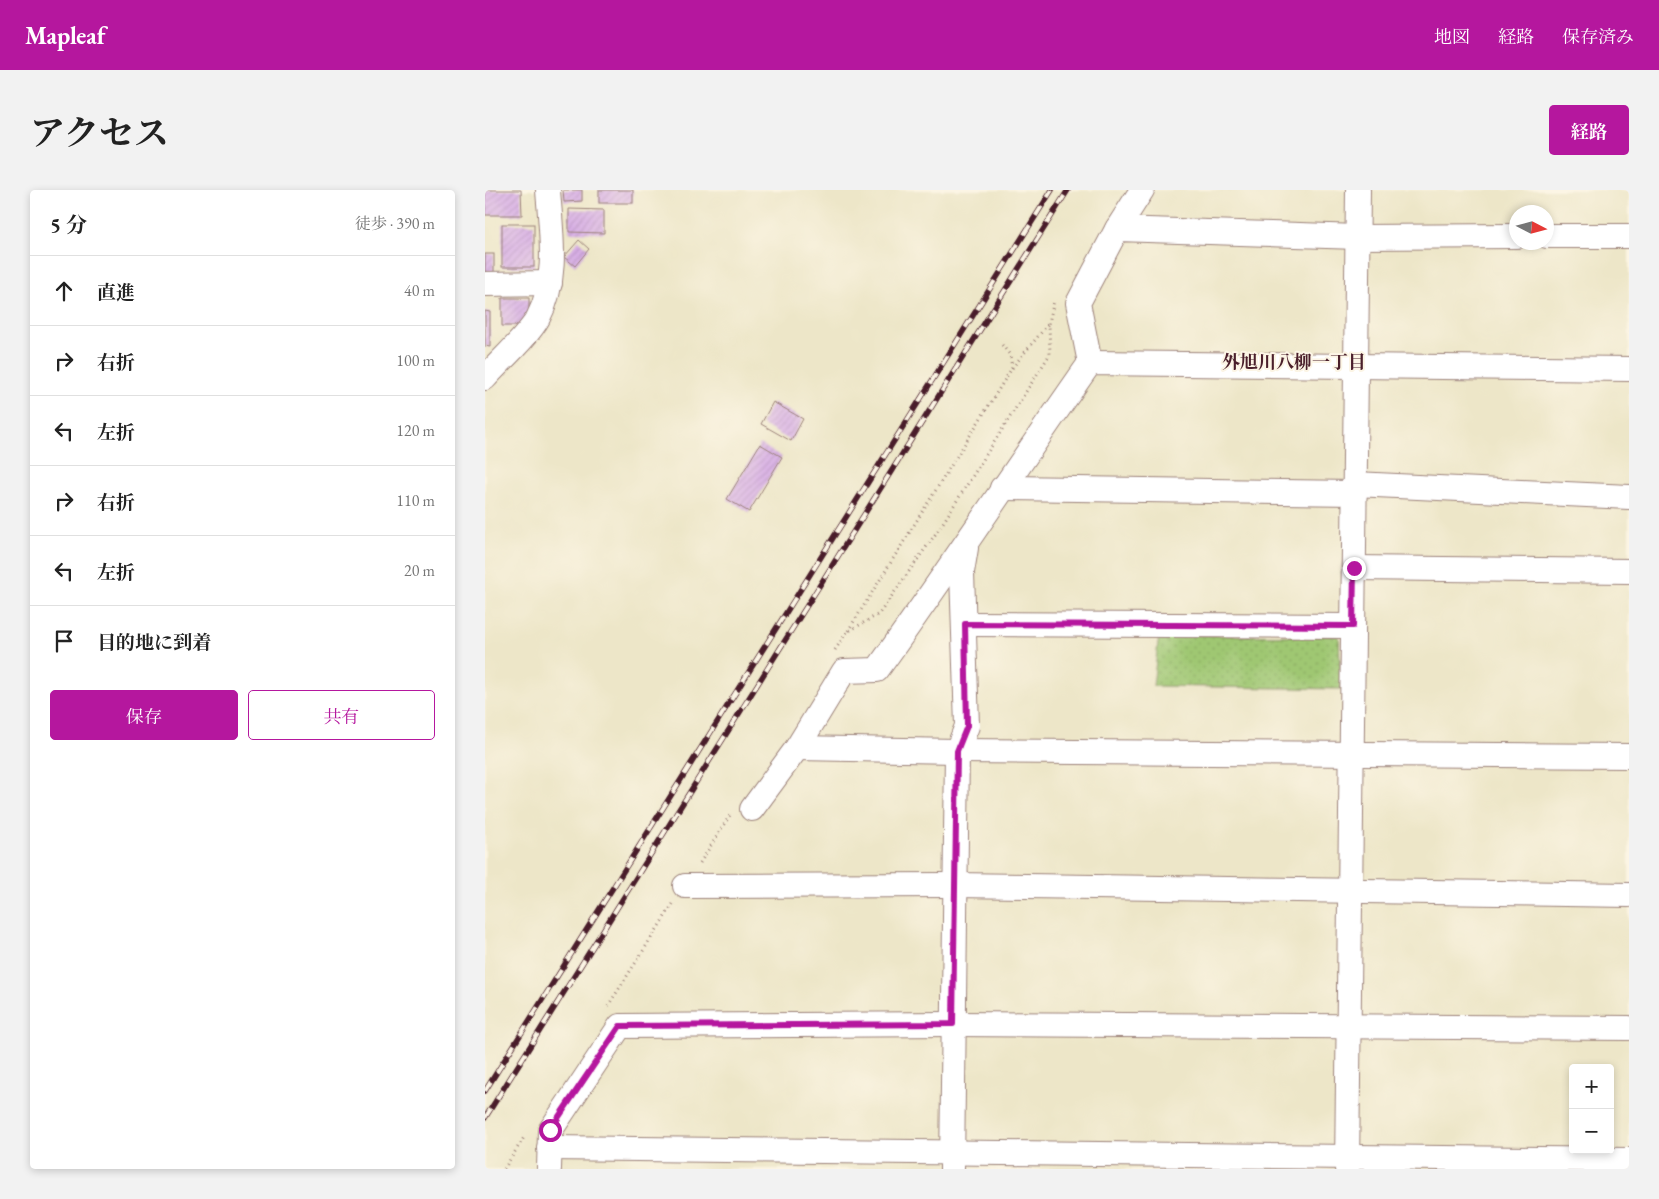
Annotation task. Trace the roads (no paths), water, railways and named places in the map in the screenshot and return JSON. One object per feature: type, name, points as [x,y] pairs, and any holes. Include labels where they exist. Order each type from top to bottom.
[{"type":"street","points":[[485,378],[537,320],[546,301],[553,262],[547,190]]},
{"type":"street","points":[[753,809],[797,748],[844,671],[877,670],[966,546],[1002,488],[1090,363],[1078,303],[1117,229],[1141,190]]},
{"type":"street","points":[[1347,1163],[1358,190]]},
{"type":"street","points":[[1117,229],[1358,237],[1509,236]]},
{"type":"street","points":[[1554,236],[1629,236]]},
{"type":"street","points":[[485,284],[550,283]]},
{"type":"street","points":[[1090,363],[1629,368]]},
{"type":"street","points":[[1002,488],[1355,489],[1629,497]]},
{"type":"street","points":[[952,1160],[957,751],[967,726],[962,572],[966,546]]},
{"type":"street","points":[[1354,568],[1629,571]]},
{"type":"street","points":[[965,624],[1353,626]]},
{"type":"street","points":[[797,748],[1629,756]]},
{"type":"street","points":[[685,886],[955,885],[1629,895]]},
{"type":"street","points":[[1629,1028],[1348,1028],[953,1024],[620,1026],[550,1130],[549,1158],[1347,1163],[1629,1160]]},
{"type":"railway","points":[[485,1091],[1052,190]]},
{"type":"railway","points":[[485,1118],[1068,190]]},
{"type":"district","name":"外旭川八柳一丁目","points":[[1294,362]]}]
